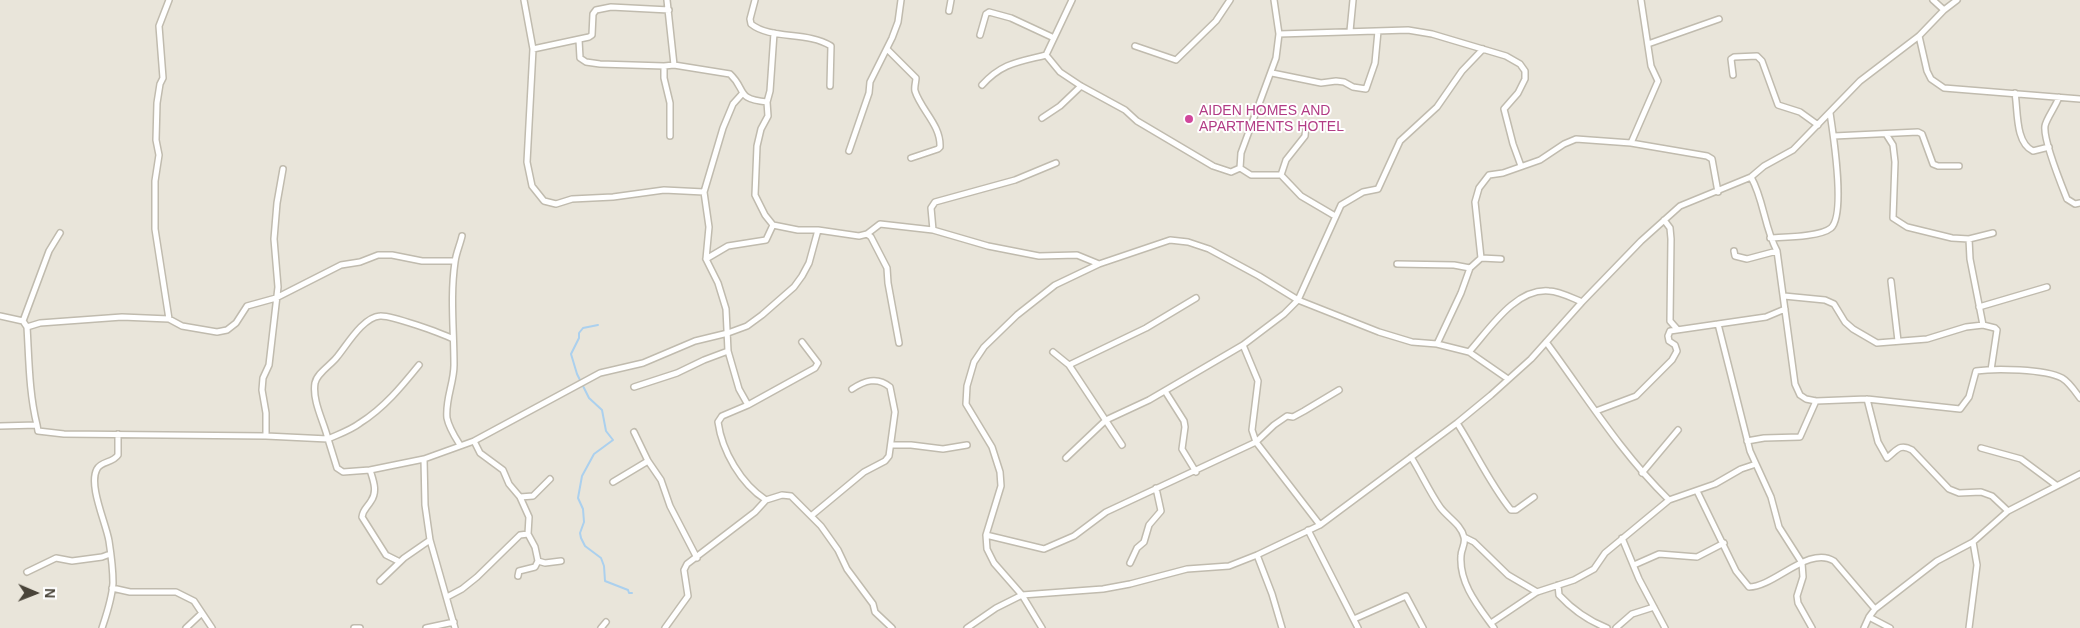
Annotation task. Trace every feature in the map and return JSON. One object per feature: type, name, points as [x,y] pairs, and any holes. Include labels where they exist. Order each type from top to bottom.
[{"type":"street","points":[[169,319],[155,229],[155,180],[160,156],[156,140],[157,103],[160,84],[163,78],[159,26],[170,0]]},
{"type":"street","points":[[524,0],[533,49],[527,162],[532,186],[544,201],[556,204],[572,200],[664,190],[704,192]]},
{"type":"street","points":[[667,0],[674,64]]},
{"type":"street","points":[[755,0],[750,19],[751,24],[774,33],[800,35],[831,46],[830,86]]},
{"type":"street","points":[[849,151],[869,93],[870,82],[898,22],[902,0]]},
{"type":"street","points":[[949,11],[951,0]]},
{"type":"street","points":[[982,85],[994,72],[1007,66],[1046,55],[1072,0]]},
{"type":"street","points":[[1135,46],[1176,60],[1216,21],[1230,0]]},
{"type":"street","points":[[1240,168],[1241,153],[1272,73],[1279,34],[1274,0]]},
{"type":"street","points":[[1350,31],[1353,0]]},
{"type":"street","points":[[1631,143],[1658,81],[1650,66],[1641,0]]},
{"type":"street","points":[[1933,0],[1944,10]]},
{"type":"street","points":[[967,628],[996,608],[1022,594],[1103,589],[1187,569],[1229,566],[1257,556],[1320,525],[1457,423],[1531,359],[1582,302],[1680,206],[1751,177],[1764,166],[1793,150],[1860,81],[1919,36],[1944,10],[1957,0]]},
{"type":"street","points":[[533,49],[579,40],[592,35],[593,14],[596,10],[612,7],[669,10]]},
{"type":"street","points":[[980,35],[986,14],[989,12],[1010,18],[1054,38]]},
{"type":"street","points":[[1648,44],[1719,19]]},
{"type":"street","points":[[1279,34],[1408,30],[1506,56],[1520,64],[1525,71],[1526,79],[1518,93],[1504,109],[1521,166]]},
{"type":"street","points":[[1272,73],[1321,83],[1344,82],[1353,87],[1366,89],[1375,63],[1378,31]]},
{"type":"street","points":[[774,33],[770,91],[767,102],[768,116],[761,129],[757,146],[756,195],[765,215],[773,225],[798,230],[818,230],[859,236],[867,234],[880,224],[933,230],[999,248],[1040,256],[1076,255],[1099,264]]},
{"type":"street","points":[[1919,36],[1927,71],[1944,88],[2080,99]]},
{"type":"street","points":[[579,40],[580,58],[586,62],[664,66],[674,64],[730,74],[736,79],[742,94],[752,100],[767,102]]},
{"type":"street","points":[[887,49],[916,78],[915,90],[933,122],[940,143],[938,149],[912,158]]},
{"type":"street","points":[[1066,458],[1106,420],[1165,391],[1243,345],[1284,314],[1298,300],[1335,216],[1344,203],[1363,192],[1378,189],[1400,141],[1437,107],[1462,71],[1483,49]]},
{"type":"street","points":[[1046,55],[1060,72],[1081,86],[1125,110],[1137,120],[1213,166],[1231,172],[1240,168]]},
{"type":"street","points":[[1733,75],[1731,59],[1734,57],[1758,56],[1762,61],[1778,105],[1800,112],[1818,125]]},
{"type":"street","points":[[664,66],[664,78],[670,103],[670,136]]},
{"type":"street","points":[[1042,118],[1060,106],[1081,86]]},
{"type":"street","points":[[742,94],[733,104],[723,128],[704,192],[709,226],[706,259],[718,284],[726,309],[728,351],[739,389],[748,405]]},
{"type":"street","points":[[2015,94],[2018,129],[2026,146],[2033,151],[2049,147]]},
{"type":"street","points":[[2059,97],[2044,128],[2067,199],[2075,204],[2080,203]]},
{"type":"street","points":[[1770,238],[1813,234],[1830,229],[1835,223],[1838,199],[1834,136],[1830,113]]},
{"type":"street","points":[[1281,176],[1286,160],[1305,136],[1306,125]]},
{"type":"street","points":[[1834,136],[1918,132],[1922,134],[1933,164],[1938,166],[1959,166]]},
{"type":"street","points":[[1886,134],[1892,145],[1895,162],[1893,218],[1907,227],[1952,238],[1969,239],[1992,233]]},
{"type":"street","points":[[1481,258],[1475,202],[1479,188],[1489,175],[1503,173],[1540,160],[1564,144],[1576,139],[1631,143],[1707,156],[1712,159],[1718,192]]},
{"type":"street","points":[[933,230],[931,208],[935,202],[943,198],[1015,180],[1056,163]]},
{"type":"street","points":[[1240,168],[1251,175],[1281,176],[1301,196],[1335,216]]},
{"type":"street","points":[[266,436],[266,413],[262,390],[263,378],[269,365],[278,287],[274,239],[277,203],[283,169]]},
{"type":"street","points":[[1751,177],[1761,198],[1770,238],[1777,251],[1795,384],[1800,395],[1806,399],[1816,401],[1867,399],[1960,409],[1969,397],[1976,371],[2024,370],[2054,375],[2063,379],[2080,398]]},
{"type":"street","points":[[1664,220],[1670,228],[1672,239],[1670,321],[1677,329]]},
{"type":"street","points":[[706,259],[728,246],[766,240],[773,225]]},
{"type":"street","points":[[453,339],[382,315],[373,317],[356,331],[336,358],[317,378],[314,394],[337,468],[343,472],[370,470],[424,459],[487,436],[530,410],[600,373],[644,363],[695,341],[747,326],[762,316],[794,287],[809,264],[818,230]]},
{"type":"street","points":[[23,321],[49,251],[60,233]]},
{"type":"street","points":[[867,234],[887,268],[899,343]]},
{"type":"street","points":[[460,445],[451,430],[447,418],[448,399],[453,384],[455,261],[462,236]]},
{"type":"street","points":[[1969,239],[1970,259],[1983,325]]},
{"type":"street","points":[[1042,628],[1022,594],[994,563],[987,549],[986,535],[1001,486],[1000,472],[992,447],[966,404],[967,386],[974,362],[984,347],[1017,315],[1055,285],[1099,264],[1170,240],[1188,242],[1208,249],[1259,276],[1298,300],[1412,342],[1437,344],[1469,352],[1508,379]]},
{"type":"street","points":[[1734,251],[1735,256],[1747,260],[1777,251]]},
{"type":"street","points":[[27,326],[40,322],[122,317],[169,319],[182,326],[217,332],[228,330],[236,323],[247,306],[276,298],[341,265],[360,262],[378,255],[392,255],[422,261],[455,261]]},
{"type":"street","points":[[1437,344],[1461,293],[1470,268],[1481,258],[1501,258]]},
{"type":"street","points":[[1397,264],[1454,265],[1470,268]]},
{"type":"street","points":[[1892,281],[1898,341]]},
{"type":"street","points":[[1979,307],[2047,287]]},
{"type":"street","points":[[1469,352],[1496,320],[1529,293],[1550,290],[1582,302]]},
{"type":"street","points":[[1784,296],[1825,300],[1834,304],[1845,322],[1866,338],[1877,343],[1927,339],[1966,327],[1983,325],[1995,328],[1997,330],[1991,370]]},
{"type":"street","points":[[1069,365],[1146,328],[1196,298]]},
{"type":"street","points":[[1596,411],[1636,396],[1672,360],[1676,351],[1675,345],[1669,341],[1670,331],[1766,317],[1785,309]]},
{"type":"street","points":[[0,316],[23,321],[27,326],[32,380],[31,401],[38,431],[328,439],[359,424],[375,412],[399,389],[419,365]]},
{"type":"street","points":[[1718,324],[1746,441],[1771,497],[1779,527],[1802,563],[1803,577],[1796,596],[1812,628]]},
{"type":"street","points":[[766,500],[756,494],[725,450],[718,422],[722,416],[748,405],[818,366],[814,357],[802,342]]},
{"type":"street","points":[[1546,342],[1610,433],[1642,473],[1669,500]]},
{"type":"street","points":[[1243,345],[1258,381],[1252,430],[1256,442],[1320,525]]},
{"type":"street","points":[[634,388],[677,373],[728,351]]},
{"type":"street","points":[[1053,352],[1069,365],[1122,445]]},
{"type":"street","points":[[811,516],[864,472],[885,461],[889,456],[895,412],[890,387],[884,382],[864,380],[852,389]]},
{"type":"street","points":[[986,535],[1044,549],[1055,543],[1065,541],[1106,512],[1156,488],[1196,472],[1256,442],[1287,416],[1293,417],[1339,390]]},
{"type":"street","points":[[1165,391],[1186,426],[1182,449],[1196,472]]},
{"type":"street","points":[[1867,399],[1878,442],[1887,458],[1902,446],[1905,446],[1912,450],[1949,489],[1959,493],[1982,492],[1992,496],[2008,511]]},
{"type":"street","points":[[1746,441],[1764,438],[1800,437],[1816,401]]},
{"type":"street","points":[[1457,423],[1500,497],[1511,510],[1516,510],[1534,497]]},
{"type":"street","points":[[0,426],[37,425]]},
{"type":"street","points":[[1642,473],[1678,430]]},
{"type":"street","points":[[634,432],[648,461],[662,480],[670,506],[697,558]]},
{"type":"street","points":[[102,628],[108,614],[112,588],[109,540],[94,481],[100,464],[113,460],[118,455],[118,434]]},
{"type":"street","points":[[474,441],[480,453],[503,470],[509,484],[520,497],[529,517],[528,534],[535,547],[538,561],[535,566],[519,571],[518,576]]},
{"type":"street","points":[[892,445],[943,449],[967,445]]},
{"type":"street","points":[[1981,448],[2021,459],[2056,485]]},
{"type":"street","points":[[1411,457],[1441,509],[1459,528],[1464,537],[1465,543],[1460,555],[1463,576],[1474,601],[1493,626],[1537,592],[1574,580],[1594,569],[1605,553],[1669,500],[1715,484],[1756,464]]},
{"type":"street","points":[[424,459],[425,505],[430,540],[455,625],[426,628]]},
{"type":"street","points":[[613,482],[648,461]]},
{"type":"street","points":[[370,470],[375,493],[371,501],[364,508],[362,518],[386,555],[400,562]]},
{"type":"street","points":[[1864,628],[1875,609],[1937,561],[1973,542],[2008,511],[2080,474]]},
{"type":"street","points":[[520,497],[533,496],[550,479]]},
{"type":"street","points":[[1130,563],[1137,548],[1144,542],[1149,525],[1161,511],[1156,488]]},
{"type":"street","points":[[1697,491],[1736,571],[1749,587],[1764,583],[1802,563],[1823,557],[1829,558],[1834,561],[1875,609]]},
{"type":"street","points":[[665,628],[688,596],[684,570],[687,564],[755,512],[766,500],[782,495],[791,496],[811,516],[838,550],[847,569],[872,604],[875,612],[892,628]]},
{"type":"street","points":[[1308,530],[1358,628]]},
{"type":"street","points":[[446,597],[462,589],[477,577],[520,535],[528,534]]},
{"type":"street","points":[[1464,537],[1474,542],[1508,575],[1537,592]]},
{"type":"street","points":[[1622,538],[1665,628]]},
{"type":"street","points":[[380,581],[400,562],[430,540]]},
{"type":"street","points":[[1968,628],[1977,565],[1973,542]]},
{"type":"street","points":[[1634,565],[1659,554],[1697,557],[1724,543]]},
{"type":"street","points":[[27,572],[56,558],[72,561],[102,557],[110,554]]},
{"type":"street","points":[[1257,556],[1272,594],[1282,628]]},
{"type":"street","points":[[538,561],[545,563],[561,561]]},
{"type":"street","points":[[1558,585],[1559,595],[1567,604],[1596,624],[1607,628]]},
{"type":"street","points":[[112,588],[130,592],[176,592],[194,601],[212,628]]},
{"type":"street","points":[[1354,619],[1406,596],[1424,628]]},
{"type":"street","points":[[1616,628],[1632,614],[1654,608]]},
{"type":"street","points":[[186,628],[202,613]]},
{"type":"street","points":[[1869,618],[1890,628]]},
{"type":"street","points":[[601,628],[606,622]]},
{"type":"street","points":[[354,628],[360,628]]},
{"type":"shaded area","points":[[0,0],[2080,0],[2080,628],[0,628]]},
{"type":"waterway","points":[[598,325],[583,328],[579,333],[579,338],[571,354],[577,374],[589,398],[602,410],[606,431],[613,440],[594,454],[582,476],[578,498],[583,509],[584,522],[580,533],[585,546],[601,558],[604,566],[605,581],[632,593]]},
{"type":"place","name":"AIDEN HOMES AND APARTMENTS HOTEL","points":[[1189,119]]}]
